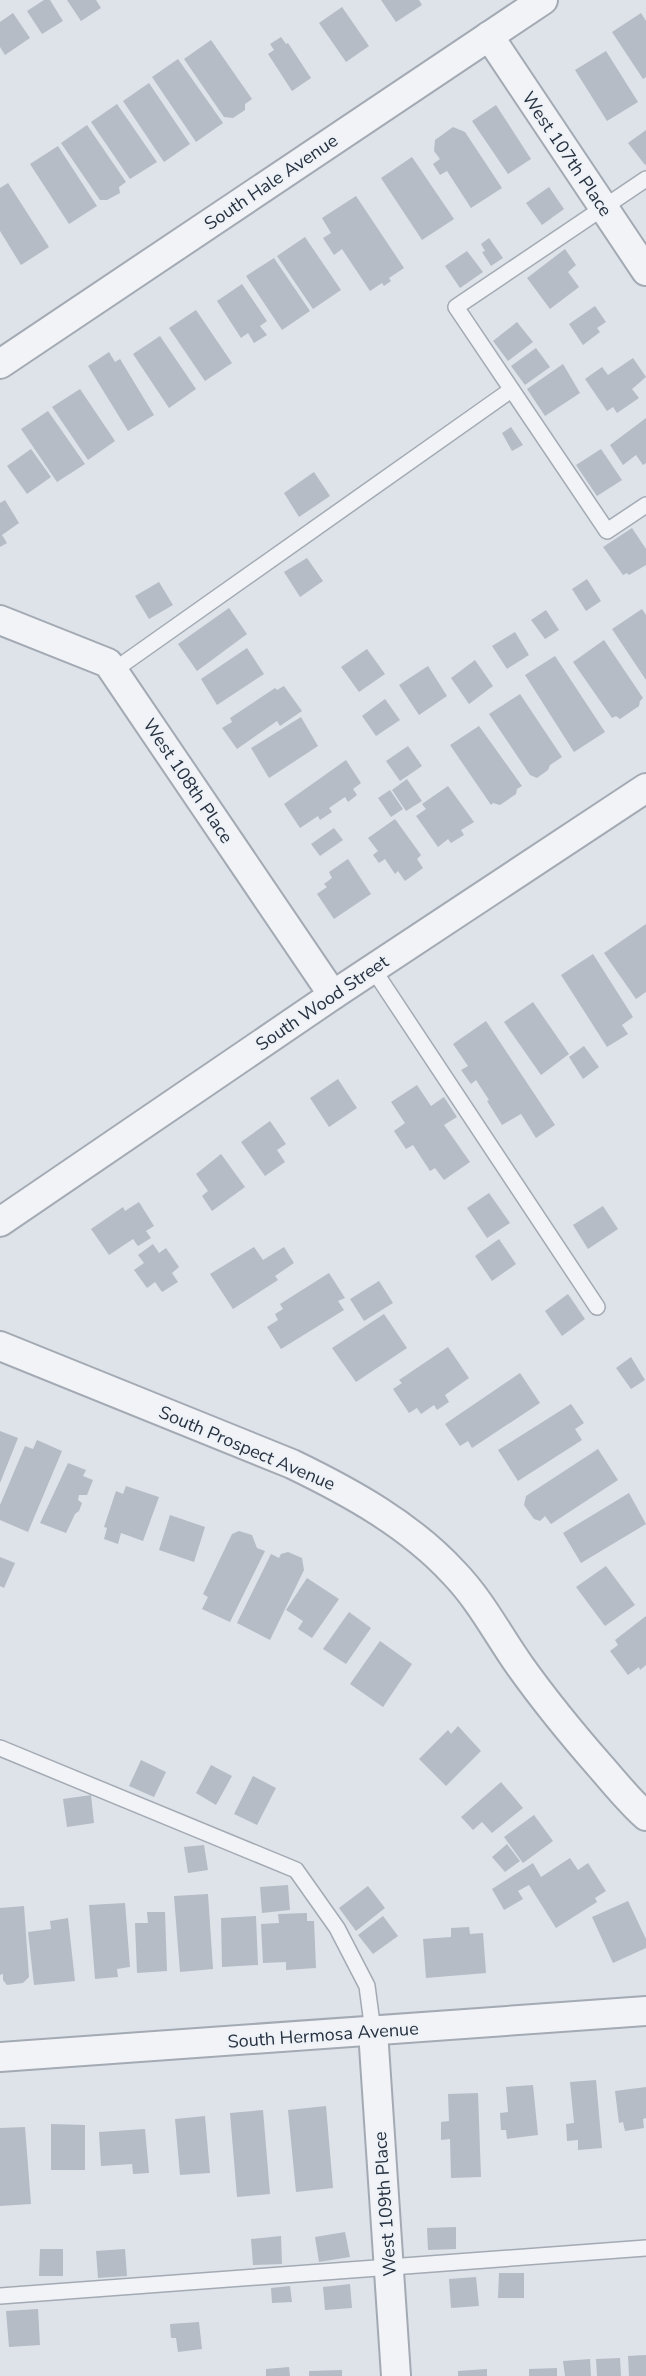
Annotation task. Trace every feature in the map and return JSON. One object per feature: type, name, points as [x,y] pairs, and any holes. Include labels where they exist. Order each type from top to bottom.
[{"type":"street","name":"South Hale Avenue","points":[[0,364],[543,0]]},
{"type":"street","name":"West 107th Place","points":[[489,36],[646,272]]},
{"type":"street","name":"West 108th Place","points":[[0,620],[108,663],[333,995]]},
{"type":"street","name":"South Wood Street","points":[[0,1222],[333,995],[646,788]]},
{"type":"street","name":"South Prospect Avenue","points":[[0,1346],[292,1464],[339,1487],[426,1545],[455,1573],[484,1610],[519,1665],[566,1727],[646,1816]]},
{"type":"street","name":"South Hermosa Avenue","points":[[0,2057],[646,2011]]},
{"type":"street","name":"West 109th Place","points":[[373,2031],[396,2376]]},
{"type":"lane","points":[[646,179],[456,307],[607,531],[646,505]]},
{"type":"lane","points":[[113,671],[511,390]]},
{"type":"lane","points":[[373,969],[597,1307]]},
{"type":"lane","points":[[0,1748],[296,1870],[337,1928],[367,1986],[373,2031]]},
{"type":"lane","points":[[0,2296],[646,2248]]},
{"type":"building","points":[[44,0],[50,0],[63,21],[42,34],[27,11]]},
{"type":"building","points":[[67,0],[96,0],[101,8],[81,21]]},
{"type":"building","points":[[381,0],[419,0],[422,5],[396,22]]},
{"type":"building","points":[[342,7],[369,46],[346,62],[319,23]]},
{"type":"building","points":[[13,13],[30,38],[5,55],[0,47],[0,22]]},
{"type":"building","points":[[641,13],[646,21],[646,77],[643,79],[612,32]]},
{"type":"building","points":[[281,37],[286,44],[288,43],[311,78],[292,91],[268,54],[274,50],[270,44]]},
{"type":"building","points":[[211,40],[252,99],[245,104],[245,110],[233,118],[224,117],[184,59]]},
{"type":"building","points":[[606,51],[638,102],[607,121],[575,70]]},
{"type":"building","points":[[178,59],[223,123],[196,142],[152,77]]},
{"type":"building","points":[[149,83],[190,144],[164,162],[123,101]]},
{"type":"building","points":[[117,104],[157,162],[130,179],[91,122]]},
{"type":"building","points":[[496,105],[531,159],[508,174],[472,121]]},
{"type":"building","points":[[87,125],[126,182],[119,187],[120,193],[107,200],[100,200],[61,143]]},
{"type":"building","points":[[453,127],[465,132],[502,188],[471,208],[447,171],[440,175],[433,164],[440,159],[434,151],[435,140]]},
{"type":"building","points":[[646,130],[646,164],[645,165],[628,143]]},
{"type":"building","points":[[58,146],[97,206],[69,224],[30,164]]},
{"type":"building","points":[[412,157],[454,219],[422,240],[381,178]]},
{"type":"building","points":[[8,183],[49,247],[21,265],[0,231],[0,188]]},
{"type":"building","points":[[549,187],[564,209],[542,225],[526,203]]},
{"type":"building","points":[[356,196],[404,268],[389,278],[391,281],[384,286],[382,283],[370,291],[342,249],[334,255],[323,238],[331,233],[322,218]]},
{"type":"building","points":[[305,237],[341,290],[313,309],[277,256]]},
{"type":"building","points":[[489,238],[503,258],[491,266],[482,252],[485,251],[481,244]]},
{"type":"building","points":[[565,249],[576,265],[568,272],[579,287],[550,309],[527,278]]},
{"type":"building","points":[[467,251],[483,272],[460,288],[445,266]]},
{"type":"building","points":[[274,258],[310,311],[282,330],[246,276]]},
{"type":"building","points":[[242,284],[267,321],[260,326],[267,335],[254,343],[248,333],[241,338],[217,301]]},
{"type":"building","points":[[595,306],[606,322],[597,328],[600,332],[583,345],[569,324]]},
{"type":"building","points":[[196,310],[232,363],[205,381],[169,328]]},
{"type":"building","points":[[517,322],[533,342],[508,361],[493,341]]},
{"type":"building","points":[[160,336],[196,389],[169,408],[133,354]]},
{"type":"building","points":[[536,348],[550,367],[525,385],[511,366]]},
{"type":"building","points":[[109,352],[115,362],[120,359],[154,415],[128,431],[88,366]]},
{"type":"building","points":[[633,358],[646,377],[632,389],[639,398],[617,413],[613,407],[607,411],[585,379],[602,367],[608,375]]},
{"type":"building","points":[[563,364],[580,393],[545,416],[527,389]]},
{"type":"building","points":[[80,389],[115,441],[88,460],[52,407]]},
{"type":"building","points":[[48,411],[85,464],[57,482],[21,429]]},
{"type":"building","points":[[646,418],[646,463],[643,465],[636,455],[623,465],[610,445]]},
{"type":"building","points":[[511,427],[523,445],[512,451],[502,433]]},
{"type":"building","points":[[31,449],[51,477],[27,494],[7,466]]},
{"type":"building","points":[[601,449],[622,480],[597,496],[576,465]]},
{"type":"building","points":[[314,472],[330,496],[299,517],[284,493]]},
{"type":"building","points":[[5,500],[19,523],[2,535],[7,543],[0,547],[0,503]]},
{"type":"building","points":[[632,528],[646,549],[646,565],[629,575],[627,573],[623,575],[603,547]]},
{"type":"building","points":[[307,558],[323,581],[300,597],[284,572]]},
{"type":"building","points":[[587,579],[601,601],[586,611],[572,589]]},
{"type":"building","points":[[159,582],[173,605],[149,619],[135,596]]},
{"type":"building","points":[[229,608],[247,634],[197,671],[178,644]]},
{"type":"building","points":[[642,609],[646,615],[646,680],[612,629]]},
{"type":"building","points":[[546,610],[559,630],[545,639],[531,620]]},
{"type":"building","points":[[515,632],[529,655],[507,669],[492,646]]},
{"type":"building","points":[[604,640],[643,698],[639,706],[620,719],[616,716],[612,718],[573,662]]},
{"type":"building","points":[[247,648],[264,674],[217,705],[201,679]]},
{"type":"building","points":[[367,649],[385,674],[359,692],[341,667]]},
{"type":"building","points":[[555,656],[605,732],[574,752],[525,675]]},
{"type":"building","points":[[475,660],[493,686],[469,704],[451,678]]},
{"type":"building","points":[[428,666],[447,696],[419,715],[399,685]]},
{"type":"building","points":[[284,686],[302,711],[280,726],[277,721],[237,749],[222,728],[232,722],[230,718],[275,688],[277,690]]},
{"type":"building","points":[[520,694],[562,757],[537,778],[530,775],[489,714]]},
{"type":"building","points":[[385,699],[400,720],[376,736],[362,716]]},
{"type":"building","points":[[301,717],[318,746],[269,778],[251,748]]},
{"type":"building","points":[[479,726],[522,786],[517,789],[516,794],[500,805],[493,803],[491,805],[450,745]]},
{"type":"building","points":[[408,746],[422,766],[400,781],[386,761]]},
{"type":"building","points":[[346,760],[361,783],[353,789],[357,795],[348,802],[345,797],[329,808],[332,812],[320,820],[318,816],[300,828],[284,804]]},
{"type":"building","points":[[407,779],[422,801],[406,811],[392,790]]},
{"type":"building","points":[[448,786],[474,822],[461,830],[464,835],[451,843],[448,839],[438,847],[416,816],[426,809],[422,804]]},
{"type":"building","points":[[390,790],[403,809],[391,817],[378,798]]},
{"type":"building","points":[[395,819],[421,855],[417,859],[423,868],[405,881],[398,871],[395,874],[385,859],[379,863],[373,855],[378,851],[368,838]]},
{"type":"building","points":[[334,828],[343,840],[320,856],[311,844]]},
{"type":"building","points":[[348,859],[371,894],[334,919],[317,894],[327,887],[324,884],[332,878],[329,872]]},
{"type":"building","points":[[646,924],[646,992],[636,999],[604,953]]},
{"type":"building","points":[[593,954],[633,1017],[622,1025],[628,1034],[607,1047],[561,975]]},
{"type":"building","points":[[533,1002],[569,1054],[541,1075],[504,1022]]},
{"type":"building","points":[[486,1021],[555,1125],[536,1138],[521,1114],[502,1125],[476,1080],[471,1084],[461,1070],[468,1066],[453,1044]]},
{"type":"building","points":[[584,1046],[599,1067],[583,1079],[569,1057]]},
{"type":"building","points":[[338,1079],[357,1108],[329,1127],[310,1098]]},
{"type":"building","points":[[417,1085],[431,1106],[444,1097],[457,1117],[444,1125],[470,1162],[444,1180],[435,1168],[430,1171],[413,1145],[406,1149],[394,1131],[405,1123],[391,1102]]},
{"type":"building","points":[[270,1121],[286,1144],[277,1150],[285,1162],[265,1176],[241,1142]]},
{"type":"building","points":[[221,1154],[245,1187],[212,1211],[202,1196],[208,1191],[196,1174]]},
{"type":"building","points":[[489,1193],[510,1223],[487,1238],[467,1208]]},
{"type":"building","points":[[139,1202],[154,1226],[146,1231],[151,1238],[138,1246],[133,1239],[109,1255],[91,1229],[123,1207],[125,1211]]},
{"type":"building","points":[[603,1206],[618,1229],[588,1249],[573,1225]]},
{"type":"building","points":[[499,1239],[516,1264],[492,1281],[475,1256]]},
{"type":"building","points":[[153,1244],[159,1253],[166,1248],[179,1267],[172,1273],[178,1282],[162,1292],[155,1282],[147,1288],[134,1270],[144,1263],[138,1255]]},
{"type":"building","points":[[254,1247],[263,1260],[284,1247],[294,1263],[275,1276],[278,1280],[233,1309],[210,1274]]},
{"type":"building","points":[[329,1273],[345,1298],[338,1301],[344,1310],[281,1349],[267,1327],[278,1320],[275,1314],[283,1309],[280,1304]]},
{"type":"building","points":[[379,1281],[393,1303],[364,1321],[350,1299]]},
{"type":"building","points":[[568,1294],[585,1319],[562,1336],[545,1311]]},
{"type":"building","points":[[384,1314],[407,1348],[356,1382],[332,1348]]},
{"type":"building","points":[[448,1347],[469,1378],[445,1395],[449,1402],[437,1410],[434,1405],[421,1414],[417,1408],[409,1413],[393,1389],[402,1383],[399,1380]]},
{"type":"building","points":[[631,1357],[645,1380],[631,1389],[616,1368]]},
{"type":"building","points":[[520,1373],[540,1403],[472,1448],[468,1441],[460,1446],[445,1424]]},
{"type":"building","points":[[571,1404],[584,1423],[575,1429],[582,1440],[518,1481],[498,1450]]},
{"type":"building","points":[[0,1431],[18,1438],[0,1483]]},
{"type":"building","points":[[37,1440],[62,1451],[28,1532],[0,1520],[0,1505],[25,1446],[33,1449]]},
{"type":"building","points":[[598,1449],[618,1480],[551,1524],[545,1516],[540,1521],[534,1519],[524,1505],[526,1496]]},
{"type":"building","points":[[68,1463],[86,1470],[83,1476],[93,1480],[87,1495],[79,1495],[78,1500],[82,1503],[66,1533],[40,1523]]},
{"type":"building","points":[[126,1486],[159,1497],[143,1541],[121,1533],[118,1544],[104,1539],[107,1528],[104,1527],[116,1491],[123,1494]]},
{"type":"building","points":[[629,1493],[646,1524],[581,1563],[563,1533]]},
{"type":"building","points":[[170,1515],[205,1527],[194,1562],[159,1550]]},
{"type":"building","points":[[239,1531],[252,1535],[257,1548],[265,1551],[230,1622],[202,1609],[208,1597],[203,1594],[232,1534]]},
{"type":"building","points":[[288,1552],[302,1558],[304,1570],[270,1640],[237,1623],[271,1554],[279,1558],[281,1554]]},
{"type":"building","points":[[0,1557],[15,1563],[4,1588],[0,1586]]},
{"type":"building","points":[[606,1566],[635,1605],[605,1626],[576,1587]]},
{"type":"building","points":[[307,1578],[339,1599],[312,1638],[298,1629],[303,1621],[286,1610]]},
{"type":"building","points":[[349,1612],[371,1628],[346,1664],[323,1649]]},
{"type":"building","points":[[646,1616],[646,1665],[628,1675],[610,1651],[618,1645],[615,1640]]},
{"type":"building","points":[[380,1641],[412,1664],[383,1707],[350,1684]]},
{"type":"building","points":[[458,1726],[481,1751],[446,1786],[419,1759],[448,1730],[451,1734]]},
{"type":"building","points":[[141,1760],[166,1772],[154,1797],[129,1786]]},
{"type":"building","points":[[211,1765],[232,1776],[216,1805],[196,1793]]},
{"type":"building","points":[[253,1776],[276,1788],[257,1825],[234,1814]]},
{"type":"building","points":[[501,1782],[523,1808],[492,1833],[482,1822],[473,1830],[461,1817]]},
{"type":"building","points":[[91,1795],[94,1823],[67,1827],[63,1799]]},
{"type":"building","points":[[534,1815],[553,1841],[523,1863],[504,1837]]},
{"type":"building","points":[[507,1844],[520,1861],[505,1872],[492,1857]]},
{"type":"building","points":[[204,1845],[208,1870],[188,1873],[184,1847]]},
{"type":"building","points":[[570,1858],[578,1870],[588,1863],[606,1891],[595,1898],[597,1902],[556,1928],[529,1885],[518,1891],[523,1899],[504,1910],[492,1889],[533,1863],[541,1877]]},
{"type":"building","points":[[288,1885],[290,1910],[262,1913],[260,1887]]},
{"type":"building","points":[[368,1886],[385,1908],[356,1931],[339,1908]]},
{"type":"building","points":[[208,1894],[213,1969],[180,1972],[174,1896]]},
{"type":"building","points":[[628,1901],[646,1939],[646,1948],[613,1963],[592,1917]]},
{"type":"building","points":[[125,1903],[130,1967],[117,1969],[118,1977],[95,1979],[89,1905]]},
{"type":"building","points":[[24,1906],[29,1977],[23,1983],[7,1985],[3,1980],[3,1974],[0,1975],[0,1908]]},
{"type":"building","points":[[147,1912],[165,1912],[167,1971],[137,1973],[135,1923],[148,1923]]},
{"type":"building","points":[[307,1913],[307,1921],[314,1921],[316,1968],[286,1970],[286,1962],[263,1963],[261,1924],[279,1923],[278,1914]]},
{"type":"building","points":[[256,1916],[258,1965],[222,1967],[221,1918]]},
{"type":"building","points":[[383,1916],[398,1936],[373,1954],[358,1935]]},
{"type":"building","points":[[68,1918],[75,1981],[34,1985],[28,1932],[51,1929],[50,1921]]},
{"type":"building","points":[[469,1927],[470,1934],[483,1933],[486,1973],[426,1978],[423,1939],[451,1937],[451,1928]]},
{"type":"building","points":[[596,2080],[602,2148],[578,2150],[578,2140],[567,2141],[566,2124],[574,2123],[570,2082]]},
{"type":"building","points":[[533,2085],[538,2135],[507,2139],[506,2130],[501,2130],[500,2113],[508,2112],[506,2087]]},
{"type":"building","points":[[646,2087],[644,2128],[625,2131],[623,2122],[619,2123],[615,2091]]},
{"type":"building","points":[[478,2093],[481,2177],[451,2178],[450,2139],[441,2140],[441,2122],[449,2121],[448,2094]]},
{"type":"building","points":[[326,2106],[333,2188],[296,2192],[288,2110]]},
{"type":"building","points":[[263,2110],[270,2194],[237,2197],[230,2113]]},
{"type":"building","points":[[205,2116],[210,2173],[180,2175],[175,2119]]},
{"type":"building","points":[[51,2124],[85,2125],[85,2170],[51,2170]]},
{"type":"building","points":[[25,2127],[31,2204],[0,2206],[0,2128]]},
{"type":"building","points":[[145,2129],[149,2173],[133,2174],[132,2164],[101,2166],[99,2132]]},
{"type":"building","points":[[456,2227],[456,2249],[428,2250],[427,2228]]},
{"type":"building","points":[[345,2232],[350,2257],[319,2262],[315,2237]]},
{"type":"building","points":[[281,2236],[282,2264],[253,2265],[251,2239]]},
{"type":"building","points":[[40,2249],[63,2249],[63,2276],[39,2276]]},
{"type":"building","points":[[125,2249],[127,2276],[98,2278],[96,2251]]},
{"type":"building","points":[[499,2273],[524,2273],[524,2298],[498,2298]]},
{"type":"building","points":[[476,2277],[479,2306],[451,2308],[449,2279]]},
{"type":"building","points":[[350,2284],[352,2308],[325,2310],[323,2287]]},
{"type":"building","points":[[290,2286],[292,2302],[272,2303],[271,2288]]},
{"type":"building","points":[[38,2309],[40,2345],[9,2347],[6,2311]]},
{"type":"building","points":[[199,2322],[202,2349],[178,2352],[176,2338],[171,2338],[170,2324]]},
{"type":"building","points":[[646,2355],[646,2376],[629,2376],[628,2356]]},
{"type":"building","points":[[620,2358],[621,2376],[597,2376],[596,2359]]},
{"type":"building","points":[[590,2359],[591,2376],[565,2376],[563,2361]]},
{"type":"building","points":[[289,2367],[290,2376],[266,2376],[266,2369]]},
{"type":"building","points":[[557,2368],[557,2376],[529,2376],[529,2369]]},
{"type":"building","points":[[487,2369],[487,2376],[458,2376],[458,2371]]},
{"type":"building","points":[[342,2370],[342,2376],[309,2376],[309,2371]]}]
